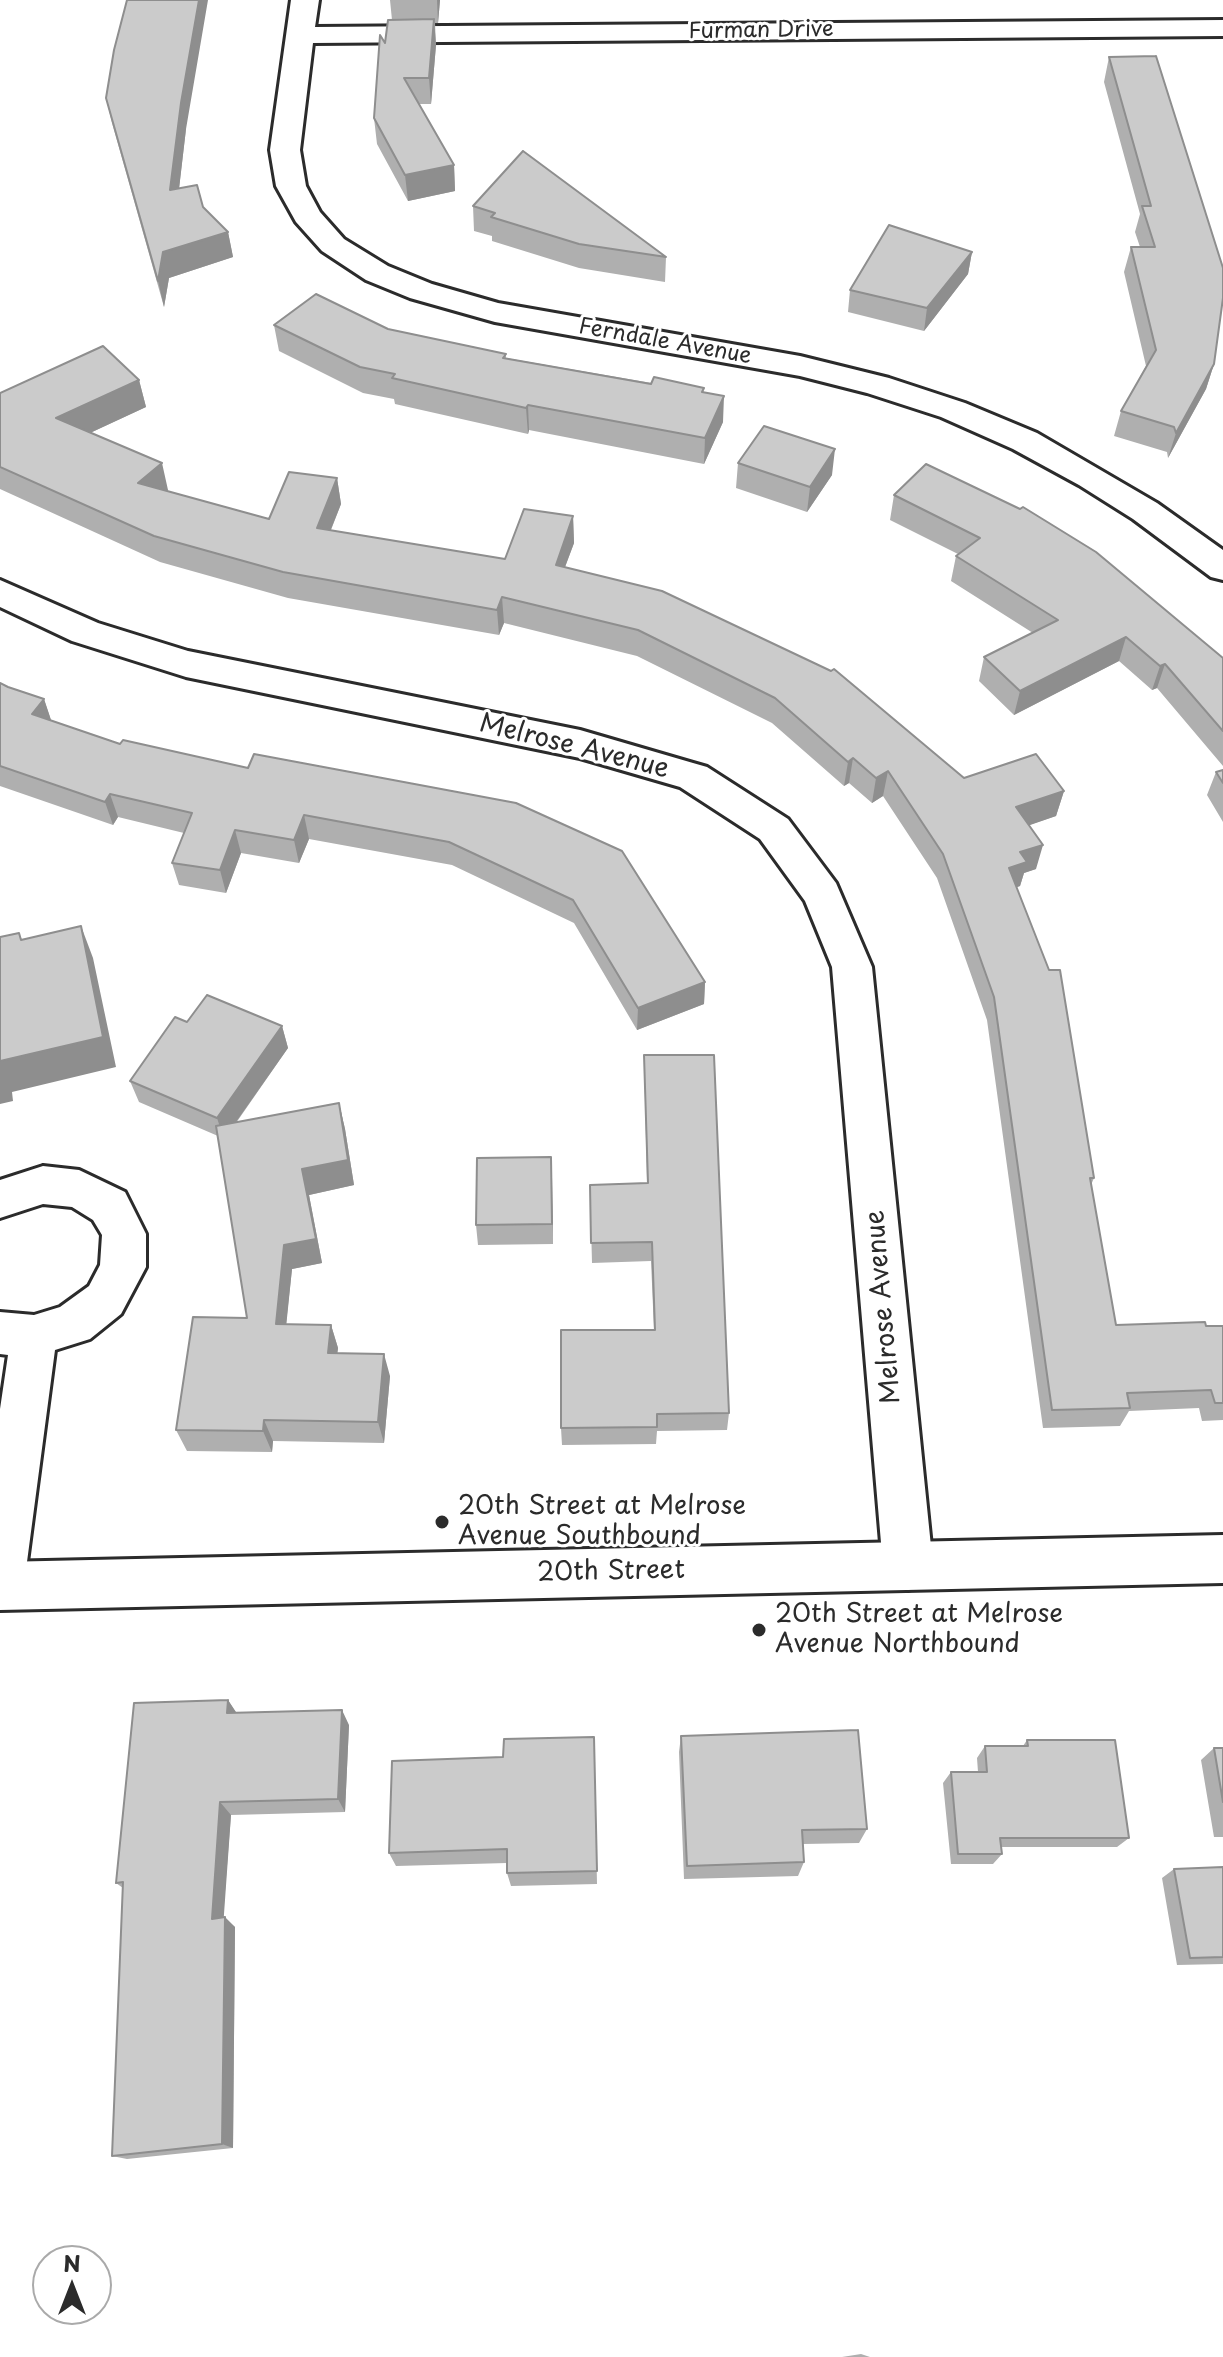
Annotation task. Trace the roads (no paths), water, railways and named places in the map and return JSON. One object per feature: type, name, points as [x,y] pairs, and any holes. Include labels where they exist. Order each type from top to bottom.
[{"type":"street","name":"Ferndale Avenue","points":[[305,0],[285,150],[291,186],[307,216],[333,245],[377,273],[421,291],[495,312],[800,366],[877,385],[938,405],[1025,441],[1215,551]]},
{"type":"street","name":"Furman Drive","points":[[300,35],[1223,28]]},
{"type":"street","name":"Melrose Avenue","points":[[0,592],[85,632],[186,664],[580,744],[693,777],[774,829],[822,894],[852,967],[908,1566]]},
{"type":"street","points":[[0,1199],[43,1185],[79,1189],[109,1206],[124,1234],[123,1267],[105,1300],[74,1324],[17,1334],[0,1577]]},
{"type":"street","name":"20th Street","points":[[0,1586],[1223,1559]]},
{"type":"place","name":"20th Street at Melrose Avenue Southbound","points":[[442,1522]]},
{"type":"place","name":"20th Street at Melrose Avenue Northbound","points":[[759,1630]]}]
